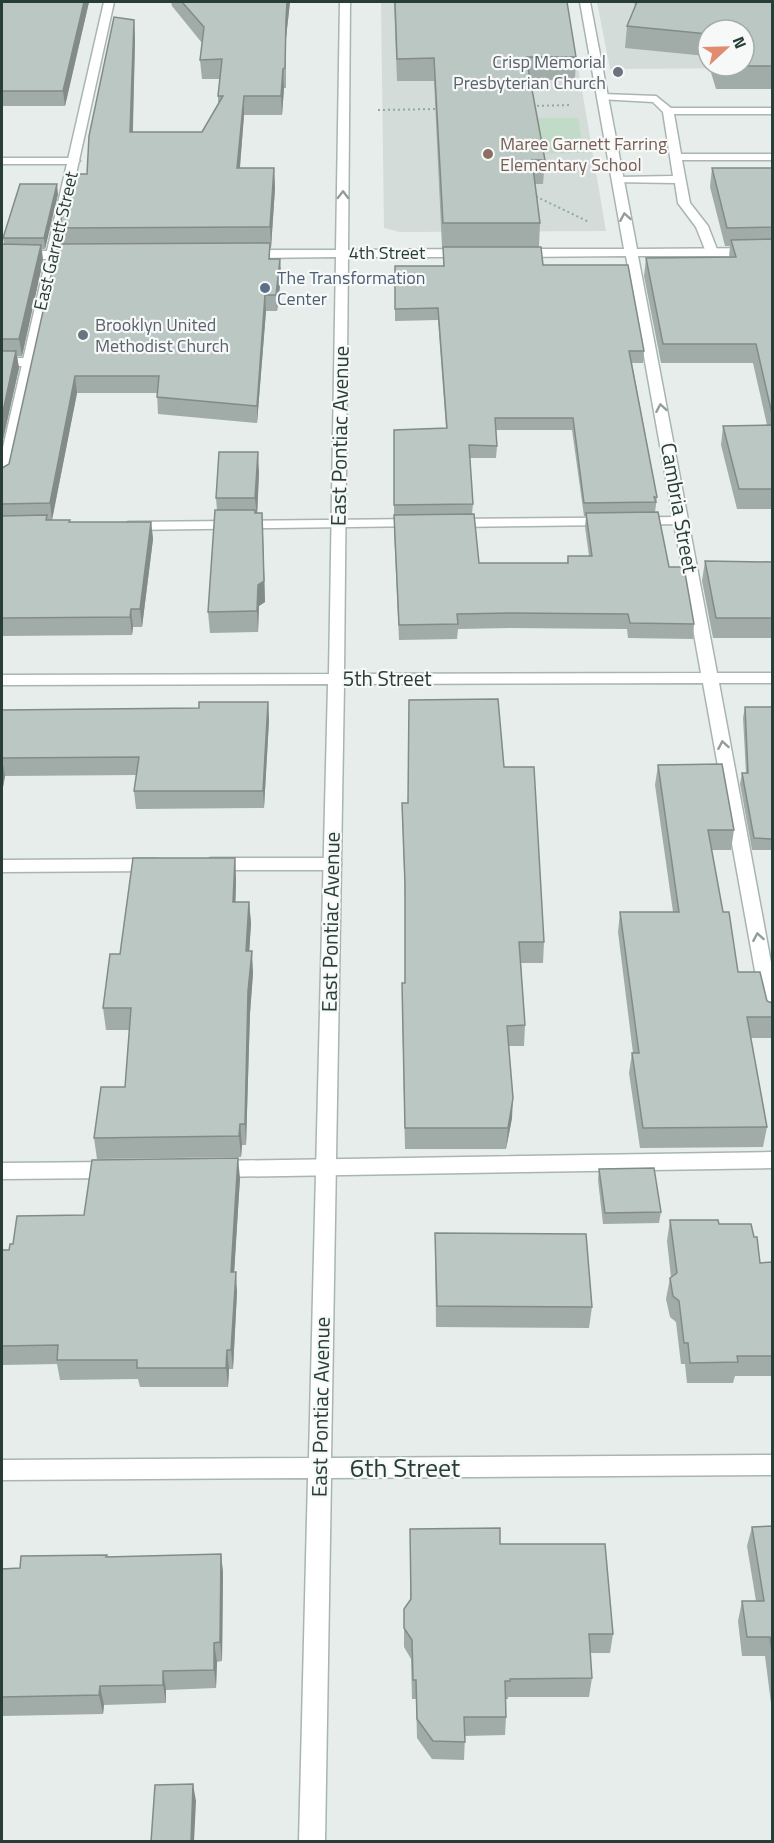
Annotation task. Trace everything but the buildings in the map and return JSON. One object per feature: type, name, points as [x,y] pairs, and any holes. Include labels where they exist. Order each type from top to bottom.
[{"type":"street","name":"East Garrett Street","points":[[2,481],[109,2]]},
{"type":"street","name":"East Pontiac Avenue","points":[[312,1842],[336,679],[345,2]]},
{"type":"street","name":"Cambria Street","points":[[585,2],[772,1015]]},
{"type":"street","points":[[604,101],[656,99],[668,111],[678,157],[684,203],[702,226],[712,252]]},
{"type":"street","points":[[668,111],[772,111]]},
{"type":"street","points":[[678,157],[772,158]]},
{"type":"street","points":[[2,161],[74,161]]},
{"type":"street","points":[[618,180],[681,179]]},
{"type":"street","points":[[504,253],[772,252]]},
{"type":"street","name":"4th Street","points":[[227,254],[481,253]]},
{"type":"street","points":[[2,255],[87,255]]},
{"type":"street","points":[[2,362],[28,362]]},
{"type":"street","points":[[108,526],[681,521]]},
{"type":"street","name":"5th Street","points":[[2,680],[772,678]]},
{"type":"street","points":[[2,866],[332,864]]},
{"type":"street","points":[[197,1169],[772,1160]]},
{"type":"street","points":[[2,1171],[128,1170]]},
{"type":"street","name":"6th Street","points":[[2,1470],[772,1465]]},
{"type":"path","points":[[525,106],[604,101]]},
{"type":"path","points":[[378,110],[444,109]]},
{"type":"path","points":[[534,189],[537,197],[597,226]]},
{"type":"shaded area","name":"Maree Garnett Farring Elementary School","points":[[381,2],[567,2],[606,231],[400,232],[384,228]]},
{"type":"shaded area","points":[[597,2],[772,2],[772,68],[756,68],[756,18],[696,18],[696,68],[610,69]]},
{"type":"green space","points":[[530,118],[578,118],[584,153],[534,154]]},
{"type":"place","name":"Crisp Memorial Presbyterian Church","points":[[618,72]]},
{"type":"place","name":"Maree Garnett Farring Elementary School","points":[[488,154]]},
{"type":"place","name":"The Transformation Center","points":[[265,288]]},
{"type":"place","name":"Brooklyn United Methodist Church","points":[[83,335]]}]
